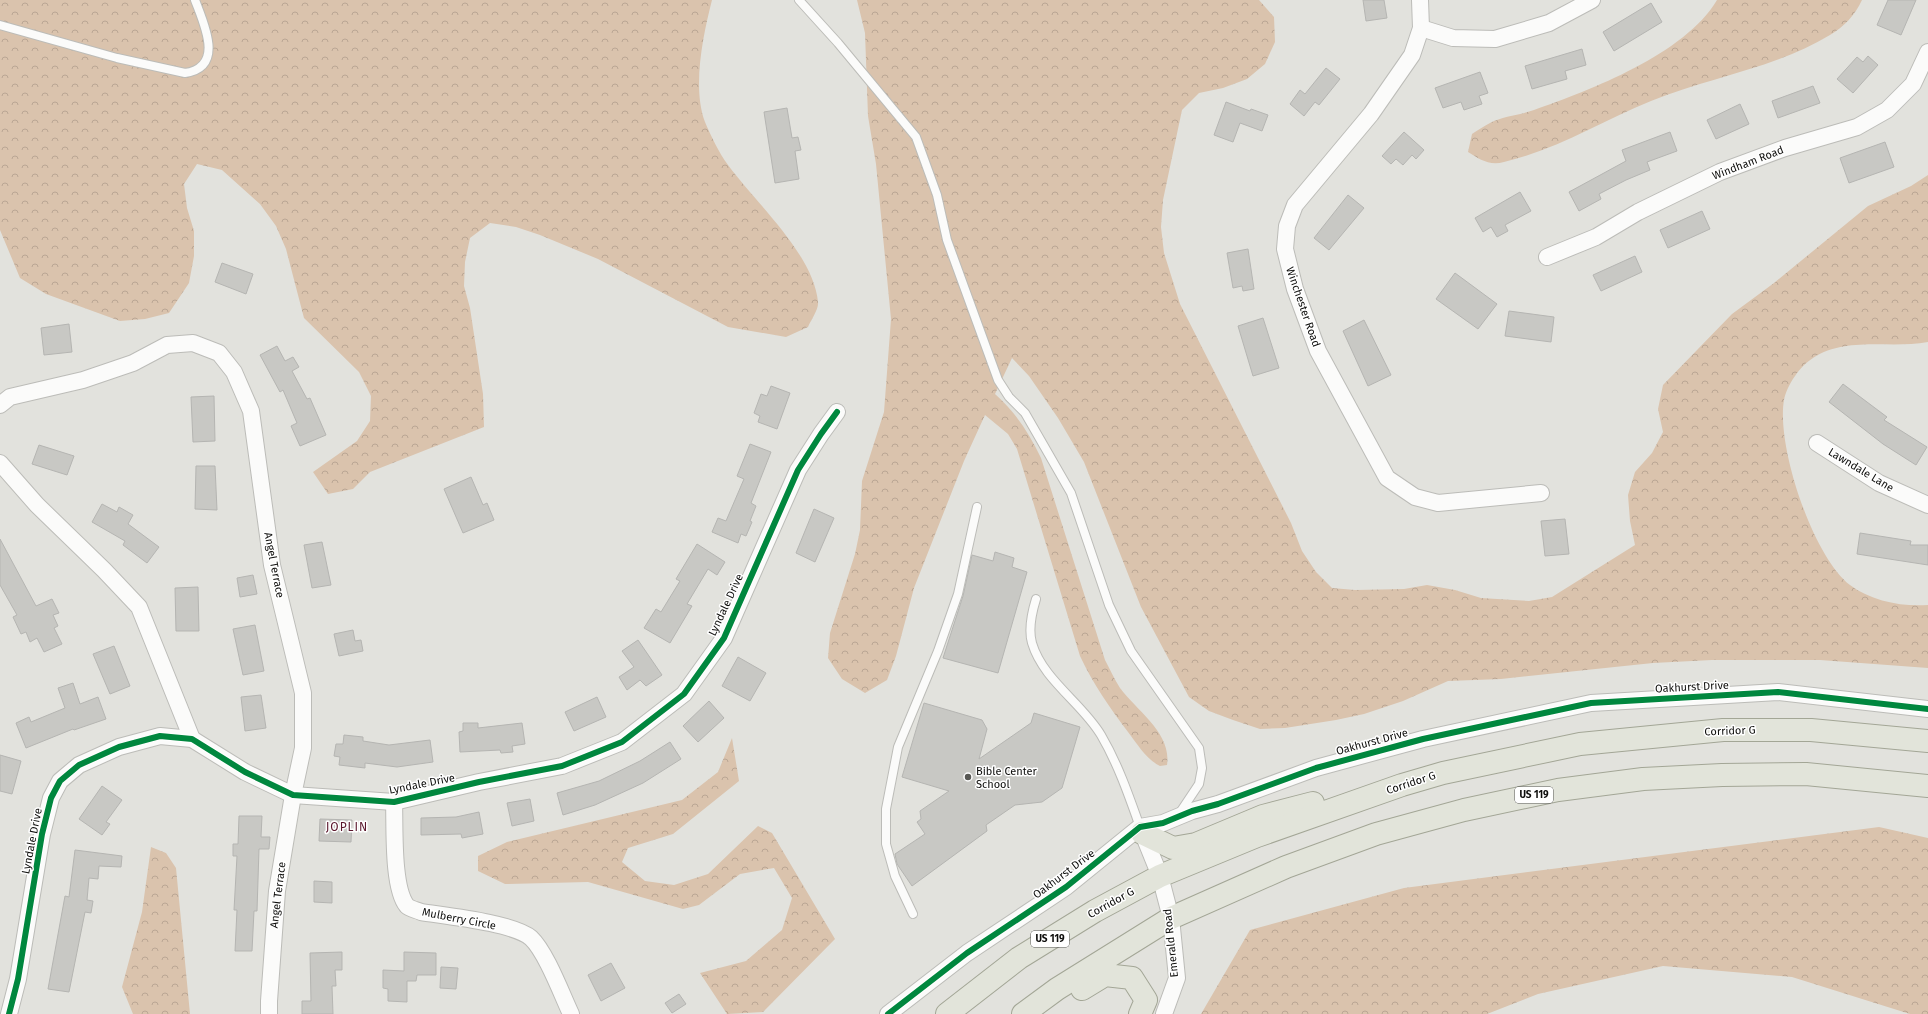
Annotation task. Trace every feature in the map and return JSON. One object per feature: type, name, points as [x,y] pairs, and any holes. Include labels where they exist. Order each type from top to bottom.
[{"type":"highway","name":"Corridor G","points":[[947,1014],[1019,958],[1095,911],[1160,876],[1257,836],[1402,785],[1443,773],[1580,744],[1715,731],[1811,730],[1928,742]]},
{"type":"highway","name":"US 119","points":[[1023,1014],[1057,989],[1171,918],[1286,867],[1376,834],[1464,810],[1558,790],[1643,779],[1722,775],[1806,774],[1922,785]]},
{"type":"highway","points":[[1141,830],[1173,848],[1196,844],[1263,816],[1349,793],[1402,785]]},
{"type":"highway","points":[[1039,1014],[1105,975],[1132,978],[1146,1000],[1140,1014]]},
{"type":"street","name":"Winchester Road","points":[[1420,0],[1421,28],[1412,55],[1371,114],[1294,204],[1287,226],[1285,249],[1295,289],[1318,351],[1386,478],[1415,497],[1438,503],[1541,493]]},
{"type":"street","points":[[1421,28],[1453,38],[1495,38],[1550,23],[1592,0]]},
{"type":"street","name":"Windham Road","points":[[1547,257],[1596,237],[1638,212],[1720,172],[1785,148],[1857,127],[1887,110],[1913,84],[1928,52]]},
{"type":"street","name":"Angel Terrace","points":[[0,405],[10,397],[83,380],[133,363],[167,345],[193,343],[219,353],[234,372],[251,411],[272,565],[303,693],[303,748],[293,795],[277,891],[269,1014]]},
{"type":"street","name":"Lyndale Drive","points":[[9,1014],[18,979],[42,834],[51,798],[60,781],[80,765],[119,747],[160,736],[192,739],[245,772],[293,795],[394,802],[479,782],[562,766],[622,742],[684,694],[724,638],[798,470],[837,412]]},
{"type":"street","name":"Lawndale Lane","points":[[1817,443],[1879,483],[1928,505]]},
{"type":"street","points":[[0,463],[37,505],[104,570],[139,607],[192,739]]},
{"type":"street","name":"Oakhurst Drive","points":[[888,1014],[967,953],[1066,887],[1141,830],[1339,761],[1423,739],[1591,703],[1778,692],[1928,709]]},
{"type":"street","name":"Mulberry Circle","points":[[394,802],[396,866],[401,895],[408,907],[421,912],[513,929],[530,938],[542,954],[571,1014]]},
{"type":"street","name":"Emerald Road","points":[[1141,830],[1160,876],[1171,918],[1177,978],[1166,1008]]},
{"type":"street","points":[[1156,1014],[1166,1008]]},
{"type":"lane","points":[[0,25],[117,58],[185,73],[196,72],[205,62],[209,51],[208,36],[195,0]]},
{"type":"lane","points":[[799,0],[838,43],[916,137],[938,196],[947,240],[998,380],[1009,397],[1025,413],[1071,493],[1110,605],[1131,651],[1199,748],[1202,768],[1199,784],[1178,817]]},
{"type":"lane","points":[[913,914],[895,876],[886,844],[886,809],[898,747],[938,651],[958,594],[977,507]]},
{"type":"lane","points":[[1036,599],[1031,618],[1032,643],[1044,667],[1101,735],[1122,778],[1141,830]]},
{"type":"green space","points":[[0,0],[712,0],[702,45],[699,78],[699,94],[705,122],[715,144],[725,160],[782,230],[806,266],[814,284],[818,302],[816,311],[808,327],[786,337],[728,327],[598,259],[540,235],[516,227],[490,223],[470,238],[465,262],[464,286],[470,308],[483,394],[484,427],[370,472],[353,489],[328,494],[313,472],[357,441],[370,421],[371,396],[359,372],[304,318],[286,249],[276,226],[260,204],[222,170],[197,164],[184,184],[187,208],[194,231],[194,256],[189,283],[169,313],[145,319],[120,321],[46,294],[20,278],[0,230]]},
{"type":"green space","points":[[857,0],[1259,0],[1274,17],[1275,42],[1265,64],[1247,79],[1223,88],[1199,93],[1182,110],[1163,200],[1161,227],[1164,253],[1180,304],[1291,523],[1302,551],[1316,572],[1332,588],[1355,590],[1404,589],[1427,585],[1455,590],[1481,598],[1529,601],[1552,597],[1635,545],[1630,521],[1628,495],[1635,472],[1652,453],[1663,432],[1658,409],[1663,385],[1732,314],[1774,283],[1868,206],[1911,186],[1928,175],[1928,342],[1914,344],[1854,345],[1826,351],[1808,361],[1791,382],[1784,400],[1783,420],[1786,444],[1800,499],[1823,551],[1836,571],[1858,591],[1877,599],[1897,604],[1928,605],[1928,668],[1820,660],[1712,660],[1653,663],[1501,679],[1448,681],[1403,701],[1364,714],[1285,728],[1260,729],[1233,720],[1209,711],[1189,697],[1141,607],[1084,462],[1058,418],[1029,376],[1012,358],[995,394],[1009,408],[1021,424],[1032,440],[1041,458],[1105,660],[1120,688],[1152,723],[1159,733],[1167,753],[1167,765],[1160,766],[1150,760],[1142,751],[1108,705],[1085,666],[1080,656],[1017,449],[1008,434],[985,415],[964,461],[914,588],[896,656],[887,680],[865,693],[842,679],[828,658],[830,633],[855,554],[860,530],[862,481],[884,412],[891,319],[876,164],[868,116],[865,33]]},
{"type":"green space","points":[[1717,0],[1862,0],[1849,20],[1840,28],[1830,35],[1788,56],[1651,101],[1560,143],[1523,157],[1494,163],[1480,159],[1468,152],[1472,134],[1490,123],[1557,102],[1609,81],[1660,53],[1683,37],[1702,19]]},
{"type":"green space","points":[[732,738],[739,781],[673,834],[628,848],[622,862],[645,881],[674,885],[708,874],[758,826],[772,833],[835,939],[763,1012],[727,1014],[700,973],[746,961],[782,930],[792,898],[774,868],[740,874],[699,905],[683,909],[588,882],[505,884],[478,871],[478,856],[507,842],[682,800],[718,772]]},
{"type":"green space","points":[[1879,827],[1928,838],[1928,1014],[1910,1014],[1792,977],[1663,966],[1538,994],[1487,1014],[1201,1014],[1250,930],[1404,888]]},
{"type":"green space","points":[[151,847],[166,853],[176,868],[190,1014],[133,1014],[122,987],[142,912]]},
{"type":"building","points":[[1363,0],[1384,0],[1387,18],[1366,21]]},
{"type":"building","points":[[1888,0],[1916,0],[1901,35],[1877,25]]},
{"type":"building","points":[[1651,3],[1662,22],[1614,51],[1603,32]]},
{"type":"building","points":[[1582,49],[1586,65],[1565,71],[1567,79],[1532,89],[1525,66]]},
{"type":"building","points":[[1868,56],[1878,65],[1853,93],[1837,79],[1857,57],[1863,62]]},
{"type":"building","points":[[1326,68],[1340,79],[1319,105],[1315,102],[1304,116],[1290,104],[1300,90],[1305,94]]},
{"type":"building","points":[[1480,72],[1488,93],[1479,96],[1482,104],[1464,110],[1461,102],[1443,108],[1435,88]]},
{"type":"building","points":[[1813,86],[1820,103],[1778,118],[1772,101]]},
{"type":"building","points":[[1226,102],[1250,111],[1251,109],[1268,115],[1262,131],[1240,123],[1233,142],[1214,135]]},
{"type":"building","points":[[1740,104],[1749,124],[1716,139],[1707,120]]},
{"type":"building","points":[[787,108],[792,138],[798,137],[801,150],[795,151],[799,179],[775,183],[764,112]]},
{"type":"building","points":[[1404,132],[1424,150],[1416,159],[1412,155],[1403,165],[1396,159],[1391,164],[1382,156]]},
{"type":"building","points":[[1670,132],[1677,151],[1647,162],[1650,170],[1599,194],[1601,199],[1579,211],[1569,192],[1626,161],[1622,150]]},
{"type":"building","points":[[1885,142],[1894,167],[1849,183],[1840,158]]},
{"type":"building","points":[[1520,192],[1531,211],[1505,225],[1508,231],[1497,237],[1491,227],[1483,232],[1475,218]]},
{"type":"building","points":[[1348,195],[1364,208],[1329,250],[1314,238]]},
{"type":"building","points":[[1702,211],[1710,229],[1668,248],[1660,230]]},
{"type":"building","points":[[1248,249],[1254,289],[1243,291],[1242,286],[1233,288],[1227,253]]},
{"type":"building","points":[[1635,256],[1642,272],[1601,291],[1593,275]]},
{"type":"building","points":[[222,263],[253,274],[246,294],[215,282]]},
{"type":"building","points":[[1455,273],[1497,304],[1478,329],[1436,299]]},
{"type":"building","points":[[1509,311],[1554,317],[1551,342],[1505,336]]},
{"type":"building","points":[[1263,318],[1279,368],[1253,376],[1238,326]]},
{"type":"building","points":[[1364,320],[1391,375],[1368,386],[1343,331]]},
{"type":"building","points":[[69,324],[72,352],[44,355],[41,328]]},
{"type":"building","points":[[277,346],[285,361],[293,357],[299,367],[292,371],[307,399],[310,398],[326,435],[300,446],[291,426],[297,423],[283,390],[280,392],[260,355]]},
{"type":"building","points":[[1843,384],[1887,417],[1884,420],[1927,447],[1916,465],[1883,444],[1829,402]]},
{"type":"building","points":[[771,386],[790,393],[777,429],[758,422],[760,416],[754,413],[761,394],[767,396]]},
{"type":"building","points":[[214,396],[215,441],[193,442],[191,397]]},
{"type":"building","points":[[750,444],[771,452],[751,503],[756,506],[750,521],[752,522],[746,536],[741,534],[738,543],[712,532],[718,518],[726,521],[744,479],[737,476]]},
{"type":"building","points":[[39,445],[74,456],[67,475],[32,464]]},
{"type":"building","points":[[196,466],[215,466],[217,510],[195,509]]},
{"type":"building","points":[[471,477],[483,505],[487,503],[494,520],[463,533],[444,489]]},
{"type":"building","points":[[102,504],[117,512],[119,507],[133,515],[128,524],[159,547],[147,563],[123,545],[125,541],[92,522]]},
{"type":"building","points":[[814,509],[834,518],[815,562],[796,553]]},
{"type":"building","points":[[1565,519],[1569,554],[1545,556],[1541,521]]},
{"type":"building","points":[[1860,533],[1911,541],[1910,545],[1928,545],[1928,565],[1857,554]]},
{"type":"building","points":[[0,539],[36,606],[52,599],[59,613],[53,615],[58,626],[54,628],[62,644],[44,652],[37,638],[30,642],[26,632],[21,634],[13,617],[17,615],[0,585]]},
{"type":"building","points":[[322,542],[331,585],[312,588],[304,545]]},
{"type":"building","points":[[697,544],[725,562],[717,575],[708,569],[687,604],[692,606],[670,643],[644,628],[656,609],[661,612],[680,581],[676,579]]},
{"type":"building","points":[[995,552],[1014,558],[1012,567],[1027,572],[998,673],[943,658],[963,596],[972,555],[993,561]]},
{"type":"building","points":[[253,575],[257,594],[240,597],[237,578]]},
{"type":"building","points":[[198,587],[199,631],[176,631],[175,588]]},
{"type":"building","points":[[255,625],[264,671],[243,675],[233,629]]},
{"type":"building","points":[[353,630],[355,641],[361,640],[363,651],[339,656],[334,634]]},
{"type":"building","points":[[638,640],[662,675],[646,686],[640,680],[627,690],[619,677],[634,667],[622,651]]},
{"type":"building","points":[[114,646],[130,686],[110,694],[93,654]]},
{"type":"building","points":[[738,657],[766,673],[750,701],[722,686]]},
{"type":"building","points":[[73,683],[80,704],[98,697],[106,719],[74,730],[73,729],[26,748],[16,723],[29,717],[31,722],[65,708],[58,688]]},
{"type":"building","points":[[261,695],[266,728],[245,731],[241,697]]},
{"type":"building","points":[[597,697],[606,717],[574,731],[565,712]]},
{"type":"building","points":[[709,701],[724,718],[698,742],[683,726]]},
{"type":"building","points":[[924,703],[982,720],[987,729],[979,759],[1031,723],[1034,713],[1080,727],[1062,788],[1042,802],[1015,805],[986,825],[987,831],[912,886],[897,864],[895,854],[925,834],[917,822],[921,819],[920,811],[949,791],[902,777]]},
{"type":"building","points":[[463,723],[478,723],[478,728],[522,723],[525,744],[512,746],[513,752],[501,753],[500,750],[460,752],[459,732],[463,731]]},
{"type":"building","points":[[344,735],[363,737],[363,741],[389,745],[430,740],[433,762],[397,767],[365,763],[365,768],[339,765],[340,757],[334,756],[336,744],[343,744]]},
{"type":"building","points":[[670,742],[681,759],[643,783],[595,805],[563,815],[557,793],[599,781],[640,761]]},
{"type":"building","points":[[0,755],[21,761],[12,794],[0,791]]},
{"type":"building","points":[[102,786],[122,800],[106,822],[110,824],[102,835],[79,819]]},
{"type":"building","points":[[530,799],[534,821],[512,826],[507,803]]},
{"type":"building","points":[[479,812],[483,834],[462,838],[461,834],[421,835],[421,818],[456,817]]},
{"type":"building","points":[[239,816],[262,816],[261,837],[270,837],[269,849],[259,849],[257,911],[254,911],[252,951],[235,951],[237,910],[234,910],[237,856],[233,856],[233,844],[238,844]]},
{"type":"building","points":[[320,819],[352,820],[351,842],[319,841]]},
{"type":"building","points":[[75,850],[122,856],[121,867],[99,866],[98,879],[89,878],[87,900],[93,901],[91,913],[85,912],[69,992],[48,989],[65,896],[69,897]]},
{"type":"building","points":[[314,881],[332,882],[332,903],[314,902]]},
{"type":"building","points":[[342,952],[342,970],[335,970],[336,986],[332,986],[333,1014],[302,1014],[302,1001],[311,1001],[310,953]]},
{"type":"building","points":[[404,952],[436,953],[436,975],[417,975],[416,981],[407,981],[407,1002],[388,1001],[388,989],[383,988],[383,970],[404,971]]},
{"type":"building","points":[[611,963],[625,988],[601,1001],[588,975]]},
{"type":"building","points":[[441,967],[458,968],[456,989],[440,988]]},
{"type":"building","points":[[679,994],[686,1004],[672,1013],[665,1003]]},
{"type":"cycle path","points":[[9,1014],[18,979],[42,834],[51,798],[60,781],[79,765],[119,747],[160,736],[192,739],[245,772],[293,795],[394,802],[479,782],[562,766],[622,742],[684,694],[724,638],[798,470],[837,412]]},
{"type":"cycle path","points":[[888,1014],[967,953],[1066,887],[1140,827],[1163,823],[1192,811],[1218,804],[1316,768],[1423,739],[1591,703],[1778,692],[1928,709]]},
{"type":"place","name":"Bible Center School","points":[[968,777]]},
{"type":"district","name":"JOPLIN","points":[[347,827]]}]
